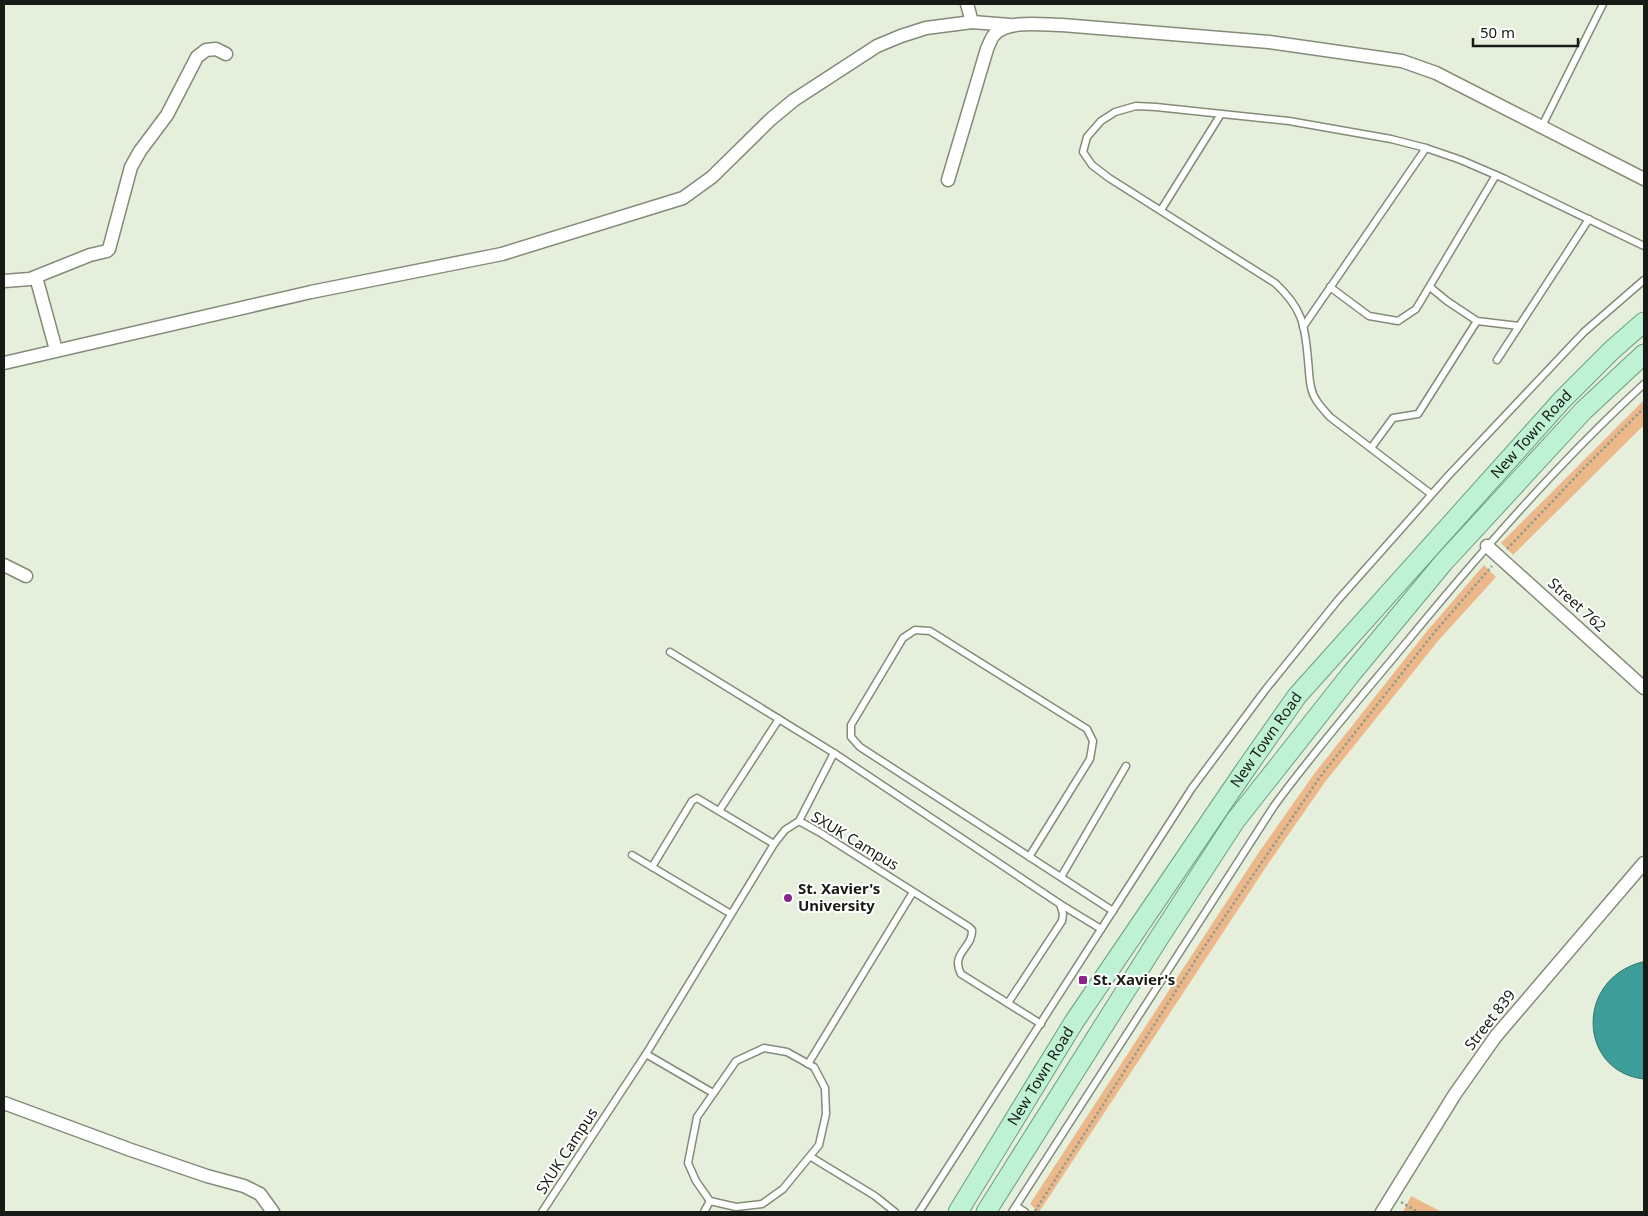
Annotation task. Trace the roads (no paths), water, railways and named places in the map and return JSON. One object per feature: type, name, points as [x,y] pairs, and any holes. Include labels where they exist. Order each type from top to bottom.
[{"type":"main road","name":"New Town Road","points":[[958,1212],[1074,1022],[1297,696],[1562,400],[1612,350],[1644,322]]},
{"type":"main road","name":"New Town Road","points":[[986,1212],[1157,940],[1235,821],[1351,674],[1442,563],[1583,410],[1644,354]]},
{"type":"street","points":[[967,4],[972,22]]},
{"type":"street","points":[[4,363],[311,292],[502,254],[683,198],[712,177],[771,119],[794,100],[877,46],[926,28],[972,22],[1010,25],[1062,25],[1269,42],[1402,61],[1436,73],[1644,179]]},
{"type":"street","points":[[948,180],[987,49],[994,34],[1010,25]]},
{"type":"street","points":[[4,281],[36,277],[90,255],[107,252],[110,249],[131,167],[140,151],[167,115],[197,57],[206,50],[216,49],[226,54]]},
{"type":"street","points":[[36,277],[56,350]]},
{"type":"street","name":"Street 762","points":[[1487,546],[1644,688]]},
{"type":"street","points":[[4,565],[26,576]]},
{"type":"street","name":"Street 839","points":[[1382,1212],[1455,1094],[1496,1036],[1644,863]]},
{"type":"street","points":[[4,1103],[131,1150],[207,1176],[244,1186],[260,1194],[273,1212]]},
{"type":"lane","points":[[1542,126],[1603,4]]},
{"type":"lane","points":[[1431,494],[1330,417],[1318,402],[1311,389],[1303,327],[1298,309],[1288,295],[1275,283],[1109,178],[1092,165],[1083,152],[1087,137],[1101,121],[1115,112],[1136,106],[1289,121],[1391,139],[1461,160],[1644,246]]},
{"type":"lane","points":[[1161,210],[1221,114]]},
{"type":"lane","points":[[1303,327],[1426,148]]},
{"type":"lane","points":[[1330,287],[1369,316],[1398,321],[1416,309],[1496,175]]},
{"type":"lane","points":[[1498,360],[1589,219]]},
{"type":"lane","points":[[919,1212],[1192,788],[1266,689],[1338,600],[1431,494],[1584,332],[1644,280]]},
{"type":"lane","points":[[1430,287],[1477,321],[1519,326]]},
{"type":"lane","points":[[1371,448],[1393,418],[1418,414],[1477,321]]},
{"type":"lane","points":[[1012,1212],[1274,806],[1303,767],[1487,546],[1611,414],[1644,384]]},
{"type":"lane","points":[[1029,857],[1090,759],[1093,741],[1087,729],[930,631],[916,630],[903,638],[851,725],[851,737],[860,747],[1029,857],[1113,911]]},
{"type":"lane","points":[[670,652],[834,753],[1060,904],[1101,929]]},
{"type":"lane","points":[[720,811],[779,719]]},
{"type":"lane","points":[[799,821],[834,753]]},
{"type":"lane","points":[[1061,877],[1126,766]]},
{"type":"lane","points":[[652,867],[694,798],[700,799],[774,844]]},
{"type":"lane","name":"SXUK Campus","points":[[542,1212],[646,1054],[774,844],[785,830],[799,821],[972,930],[972,934],[958,958],[957,966],[961,974],[1008,1003]]},
{"type":"lane","points":[[632,855],[731,914]]},
{"type":"lane","points":[[808,1064],[913,892]]},
{"type":"lane","points":[[1040,1024],[1008,1003],[1062,921],[1063,914],[1060,904]]},
{"type":"lane","points":[[764,1048],[787,1052],[814,1067],[825,1088],[826,1114],[819,1145],[784,1189],[762,1204],[736,1208],[710,1201],[696,1181],[688,1163],[697,1116],[713,1093],[736,1061],[764,1048]]},
{"type":"lane","points":[[646,1054],[713,1093]]},
{"type":"lane","points":[[811,1156],[875,1196],[895,1212]]},
{"type":"lane","points":[[704,1212],[710,1201]]},
{"type":"lane","points":[[1016,1206],[1025,1212]]},
{"type":"water","points":[[1644,962],[1644,1079],[1622,1073],[1607,1060],[1597,1044],[1593,1025],[1596,1005],[1604,987],[1620,972]]},
{"type":"place","name":"St. Xavier's University","points":[[788,898]]},
{"type":"place","name":"St. Xavier's","points":[[1083,980]]}]
